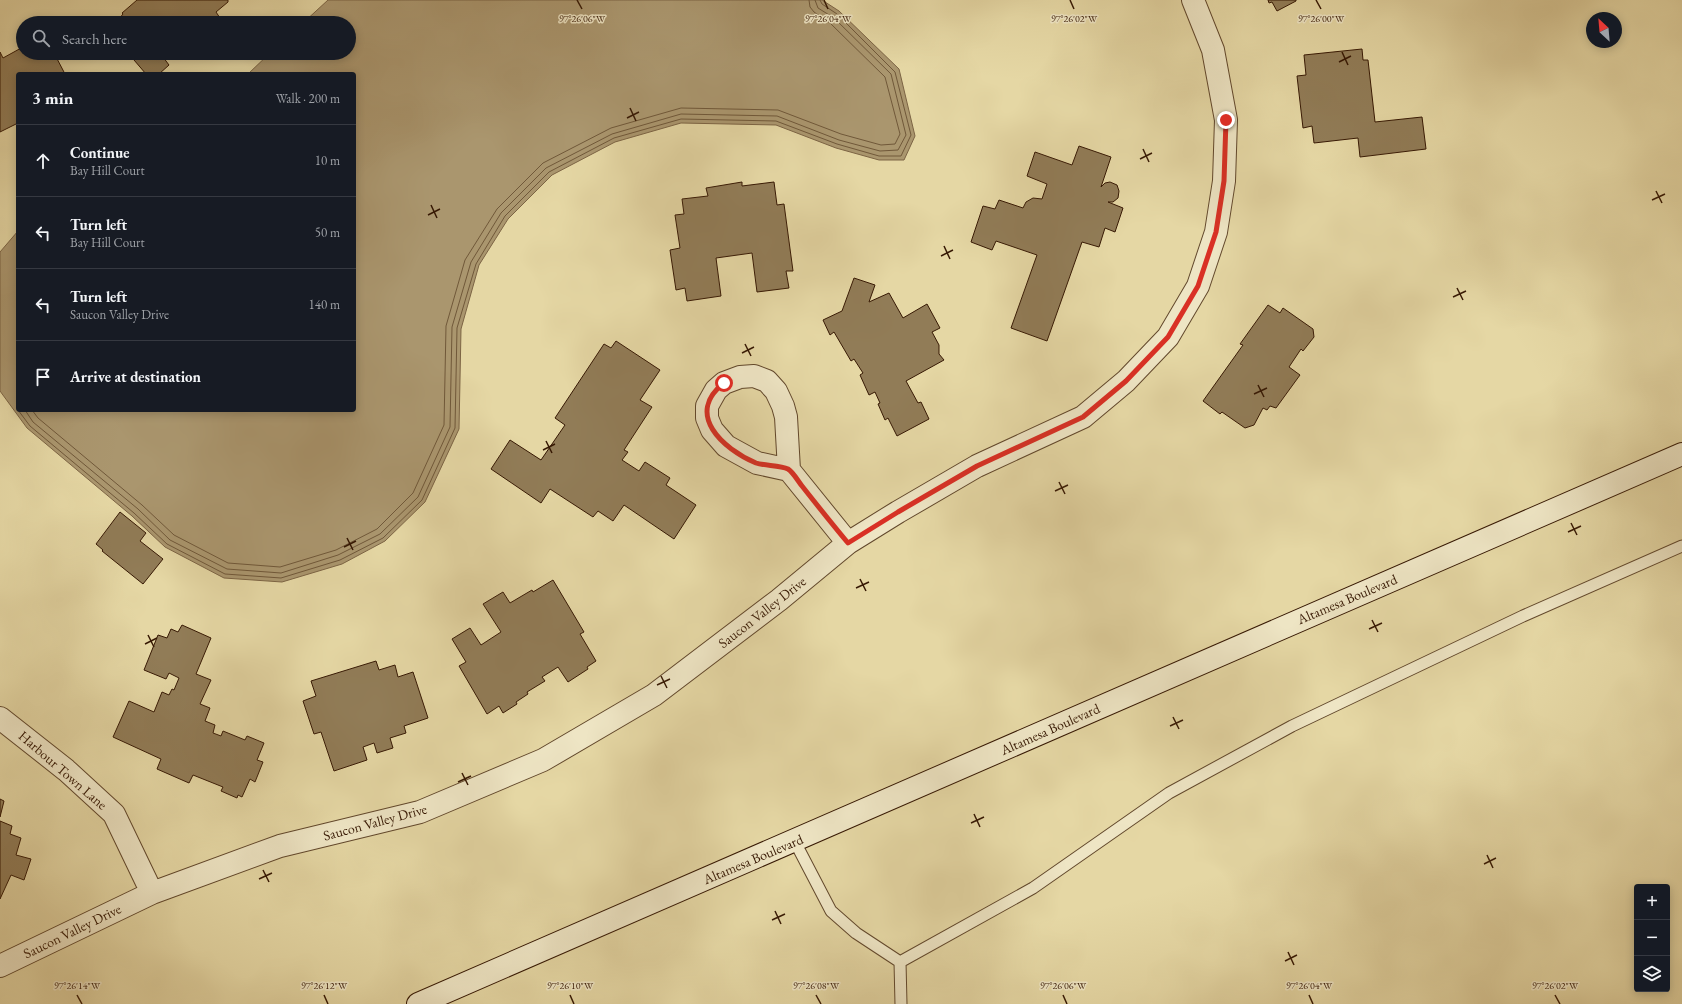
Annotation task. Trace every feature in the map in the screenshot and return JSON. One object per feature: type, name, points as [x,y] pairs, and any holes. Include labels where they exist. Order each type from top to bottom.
[{"type":"street","name":"Saucon Valley Drive","points":[[0,966],[152,893],[280,846],[420,812],[544,760],[654,695],[779,600],[848,543],[977,466],[1083,417],[1126,381],[1168,337],[1198,286],[1216,232],[1224,181],[1226,120],[1213,50],[1193,0]]},
{"type":"street","points":[[788,470],[757,463],[726,446],[712,430],[707,418],[707,406],[716,390],[724,383],[740,377],[754,376],[767,381],[776,391],[786,417],[788,470],[848,543]]},
{"type":"street","name":"Altamesa Boulevard","points":[[418,1004],[1682,454]]},
{"type":"street","name":"Harbour Town Lane","points":[[0,718],[66,770],[114,814],[152,893]]},
{"type":"lane","points":[[900,962],[1033,888],[1169,793],[1292,726],[1523,616],[1682,546]]},
{"type":"lane","points":[[794,840],[831,911],[856,933],[900,962]]},
{"type":"lane","points":[[900,962],[901,1004]]},
{"type":"water","points":[[328,0],[822,0],[839,11],[899,69],[915,136],[904,160],[879,160],[836,148],[776,125],[681,123],[615,142],[552,175],[508,219],[479,265],[461,329],[459,429],[425,502],[385,541],[342,564],[282,582],[224,578],[165,547],[132,516],[27,428],[0,391],[0,252],[16,233],[16,412],[356,412],[356,72],[250,72],[263,60],[356,60],[356,16],[311,16]]},
{"type":"building","points":[[137,0],[228,0],[228,2],[216,12],[219,16],[121,16],[122,13]]},
{"type":"building","points":[[1268,0],[1296,1],[1277,11],[1272,2],[1269,3]]},
{"type":"building","points":[[1362,49],[1363,60],[1368,60],[1375,122],[1422,117],[1426,149],[1360,157],[1358,138],[1314,143],[1312,126],[1303,128],[1297,76],[1306,75],[1304,55]]},
{"type":"building","points":[[16,51],[16,60],[58,60],[64,72],[16,72],[16,124],[0,132],[0,52],[3,58]]},
{"type":"building","points":[[134,60],[165,60],[169,65],[161,72],[144,72]]},
{"type":"building","points":[[1079,146],[1111,157],[1101,187],[1105,183],[1110,182],[1117,185],[1119,191],[1118,198],[1113,202],[1108,202],[1123,208],[1115,232],[1105,228],[1099,247],[1082,242],[1047,341],[1011,328],[1037,255],[996,241],[992,250],[971,242],[983,206],[995,209],[999,200],[1023,208],[1026,202],[1033,198],[1042,199],[1047,184],[1027,176],[1035,152],[1072,165]]},
{"type":"building","points":[[742,182],[742,186],[774,182],[777,205],[784,204],[793,271],[786,271],[789,288],[757,292],[752,253],[716,258],[721,296],[687,301],[685,288],[676,290],[670,250],[680,248],[675,215],[684,214],[682,199],[708,196],[706,188]]},
{"type":"building","points":[[854,278],[875,285],[869,302],[889,293],[903,318],[927,304],[940,328],[932,332],[939,345],[939,354],[944,360],[906,381],[918,403],[921,402],[929,419],[897,436],[888,418],[885,420],[878,404],[880,403],[875,392],[869,395],[860,375],[863,373],[854,359],[851,361],[834,332],[830,335],[823,320],[842,311]]},
{"type":"building","points":[[1268,305],[1280,313],[1283,308],[1313,329],[1314,337],[1303,351],[1301,349],[1289,367],[1300,375],[1276,408],[1270,406],[1267,410],[1263,408],[1254,425],[1245,428],[1222,412],[1220,414],[1203,401],[1243,345],[1240,344]]},
{"type":"building","points":[[616,341],[660,370],[640,400],[652,407],[624,450],[628,452],[622,460],[639,471],[645,462],[670,478],[666,485],[696,505],[674,539],[624,505],[613,521],[598,511],[593,517],[550,489],[541,503],[491,469],[510,440],[541,460],[565,425],[555,418],[604,344],[611,348]]},
{"type":"building","points":[[120,512],[146,533],[140,541],[163,559],[143,584],[102,551],[103,550],[96,544]]},
{"type":"building","points":[[553,580],[584,632],[580,634],[596,661],[587,667],[588,669],[568,682],[558,667],[542,677],[545,681],[527,692],[528,694],[516,702],[517,704],[503,713],[499,706],[487,714],[459,666],[466,662],[452,639],[470,628],[481,645],[501,632],[483,604],[503,592],[510,603]]},
{"type":"building","points":[[182,625],[211,638],[196,674],[211,680],[200,704],[210,708],[205,721],[215,725],[213,733],[221,736],[223,731],[245,740],[247,736],[264,743],[257,760],[263,762],[255,782],[250,779],[242,797],[238,795],[237,798],[221,791],[223,787],[193,775],[189,783],[157,769],[161,759],[113,737],[129,701],[154,712],[162,692],[169,695],[172,689],[174,690],[179,678],[169,673],[166,679],[144,670],[158,635],[167,638],[171,629],[178,632]]},
{"type":"building","points":[[376,661],[379,670],[395,665],[398,677],[413,672],[428,718],[404,726],[406,733],[390,738],[393,748],[377,753],[374,743],[363,747],[367,760],[334,771],[321,732],[314,734],[303,701],[316,696],[311,681]]},
{"type":"building","points":[[0,799],[4,801],[0,817]]},
{"type":"building","points":[[0,821],[12,826],[10,834],[21,838],[16,855],[31,859],[24,880],[11,875],[0,899]]},
{"type":"route","points":[[724,383],[716,390],[707,406],[707,418],[712,430],[726,446],[736,452],[757,463],[788,470],[848,543],[977,466],[1083,417],[1126,381],[1168,337],[1198,286],[1216,232],[1224,181],[1226,120]]}]
